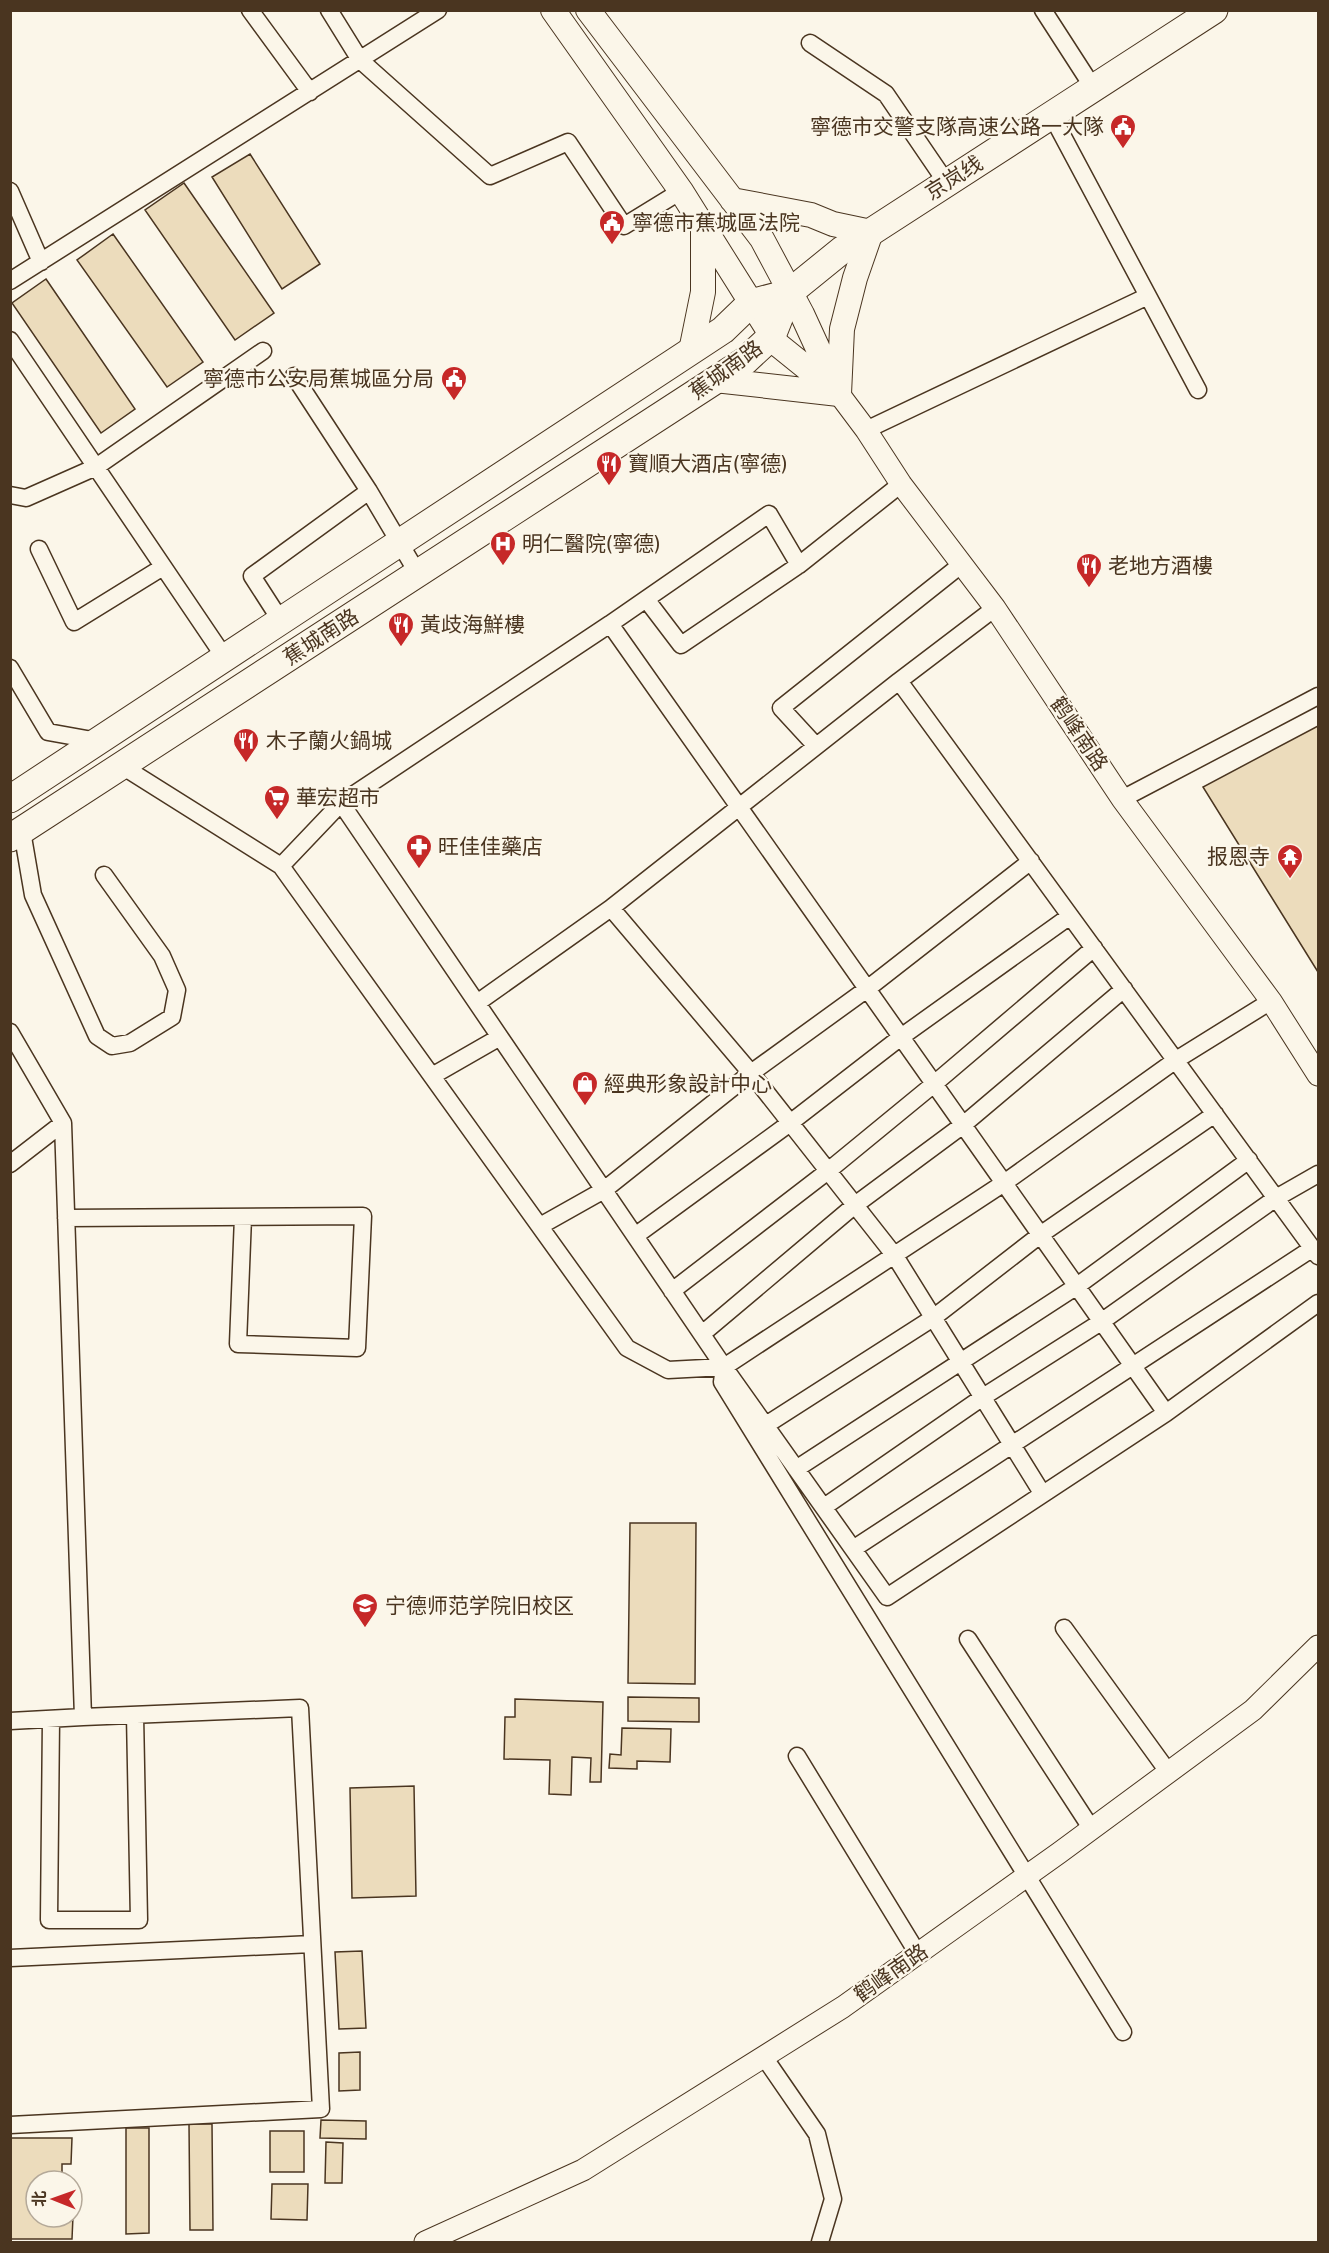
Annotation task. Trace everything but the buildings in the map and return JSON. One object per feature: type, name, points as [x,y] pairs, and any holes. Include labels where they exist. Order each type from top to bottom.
[{"type":"highway","name":"京岚线","points":[[789,293],[842,250],[1214,10]]},
{"type":"highway","name":"蕉城南路","points":[[10,799],[692,351],[723,330],[751,303],[789,293]]},
{"type":"highway","name":"蕉城南路","points":[[16,835],[745,361],[772,336],[789,293]]},
{"type":"main road","points":[[553,10],[681,191],[777,344],[839,394]]},
{"type":"main road","points":[[588,10],[762,239],[802,314],[839,394]]},
{"type":"main road","points":[[732,200],[811,215],[833,224],[871,232],[855,278],[842,329],[839,394]]},
{"type":"main road","points":[[692,351],[703,292],[703,226]]},
{"type":"main road","points":[[715,380],[839,394]]},
{"type":"street","points":[[250,10],[310,92]]},
{"type":"street","points":[[329,10],[360,60],[490,176],[568,142],[624,226],[681,191]]},
{"type":"street","points":[[10,281],[438,10]]},
{"type":"street","points":[[1042,10],[1094,89]]},
{"type":"street","points":[[810,43],[886,94],[946,182]]},
{"type":"street","points":[[1052,116],[1197,390]]},
{"type":"street","points":[[10,191],[41,262]]},
{"type":"street","points":[[866,430],[1148,296]]},
{"type":"street","points":[[10,339],[225,658]]},
{"type":"street","points":[[10,495],[26,498],[96,467],[263,351]]},
{"type":"street","points":[[294,376],[369,491],[418,574]]},
{"type":"street","name":"鹤峰南路","points":[[839,394],[866,430],[901,484],[994,608],[1122,799],[1271,1001],[1318,1075]]},
{"type":"street","points":[[646,599],[681,645],[799,565],[901,484]]},
{"type":"street","points":[[281,621],[252,576],[369,491]]},
{"type":"street","points":[[281,866],[341,803],[610,624],[769,514],[799,565]]},
{"type":"street","points":[[39,549],[74,622],[163,567]]},
{"type":"street","points":[[816,746],[781,708],[962,564]]},
{"type":"street","points":[[477,1003],[611,908],[994,608]]},
{"type":"street","points":[[610,624],[1166,1413]]},
{"type":"street","points":[[10,668],[48,732],[98,741]]},
{"type":"street","points":[[853,1549],[1012,1444],[1316,1252],[899,681]]},
{"type":"street","points":[[1122,799],[1318,696]]},
{"type":"street","points":[[123,766],[281,866],[627,1348],[669,1370],[724,1367],[1004,1183],[1176,1060],[1271,1001]]},
{"type":"street","points":[[341,803],[724,1367],[887,1597],[1166,1413],[1318,1303]]},
{"type":"street","points":[[16,835],[33,895],[97,1036],[111,1046],[130,1043],[172,1017],[177,990],[162,956],[104,875]]},
{"type":"street","points":[[540,1226],[604,1190],[751,1073],[867,989],[1030,861]]},
{"type":"street","points":[[611,908],[751,1073],[895,1256],[1042,1493]]},
{"type":"street","points":[[635,1236],[790,1123],[901,1037],[1070,916]]},
{"type":"street","points":[[672,1291],[828,1171],[1094,948]]},
{"type":"street","points":[[702,1335],[855,1205],[963,1125],[1124,989]]},
{"type":"street","points":[[10,1032],[63,1123],[83,1717]]},
{"type":"street","points":[[432,1076],[500,1036]]},
{"type":"street","points":[[766,1425],[933,1318],[1040,1235],[1215,1114]]},
{"type":"street","points":[[10,1164],[63,1123]]},
{"type":"street","points":[[796,1469],[1077,1286],[1249,1160]]},
{"type":"street","points":[[824,1507],[983,1397],[1101,1322],[1276,1198],[1318,1174]]},
{"type":"street","points":[[66,1218],[363,1216],[357,1348],[238,1344],[243,1217]]},
{"type":"street","points":[[724,1367],[722,1382],[1123,2032]]},
{"type":"street","points":[[1065,1628],[1169,1773]]},
{"type":"street","points":[[968,1639],[1091,1828]]},
{"type":"street","name":"鹤峰南路","points":[[425,2242],[584,2170],[843,2007],[1026,1877],[1253,1710],[1318,1646]]},
{"type":"street","points":[[10,1721],[300,1708],[321,2109],[10,2125]]},
{"type":"street","points":[[51,1719],[49,1920],[139,1920],[135,1715]]},
{"type":"street","points":[[797,1756],[918,1954]]},
{"type":"street","points":[[10,1958],[312,1944]]},
{"type":"street","points":[[764,2057],[817,2134],[833,2199],[820,2242]]},
{"type":"place","name":"寧德市交警支隊高速公路一大隊","points":[[1123,150]]},
{"type":"place","name":"寧德市蕉城區法院","points":[[612,246]]},
{"type":"place","name":"寧德市公安局蕉城區分局","points":[[454,402]]},
{"type":"place","name":"寶順大酒店(寧德)","points":[[609,487]]},
{"type":"place","name":"明仁醫院(寧德)","points":[[503,567]]},
{"type":"place","name":"老地方酒樓","points":[[1089,589]]},
{"type":"place","name":"黃歧海鮮樓","points":[[401,648]]},
{"type":"place","name":"木子蘭火鍋城","points":[[246,764]]},
{"type":"place","name":"華宏超市","points":[[277,821]]},
{"type":"place","name":"旺佳佳藥店","points":[[419,870]]},
{"type":"place","name":"报恩寺","points":[[1290,880]]},
{"type":"place","name":"經典形象設計中心","points":[[585,1107]]},
{"type":"place","name":"宁德师范学院旧校区","points":[[365,1629]]}]
